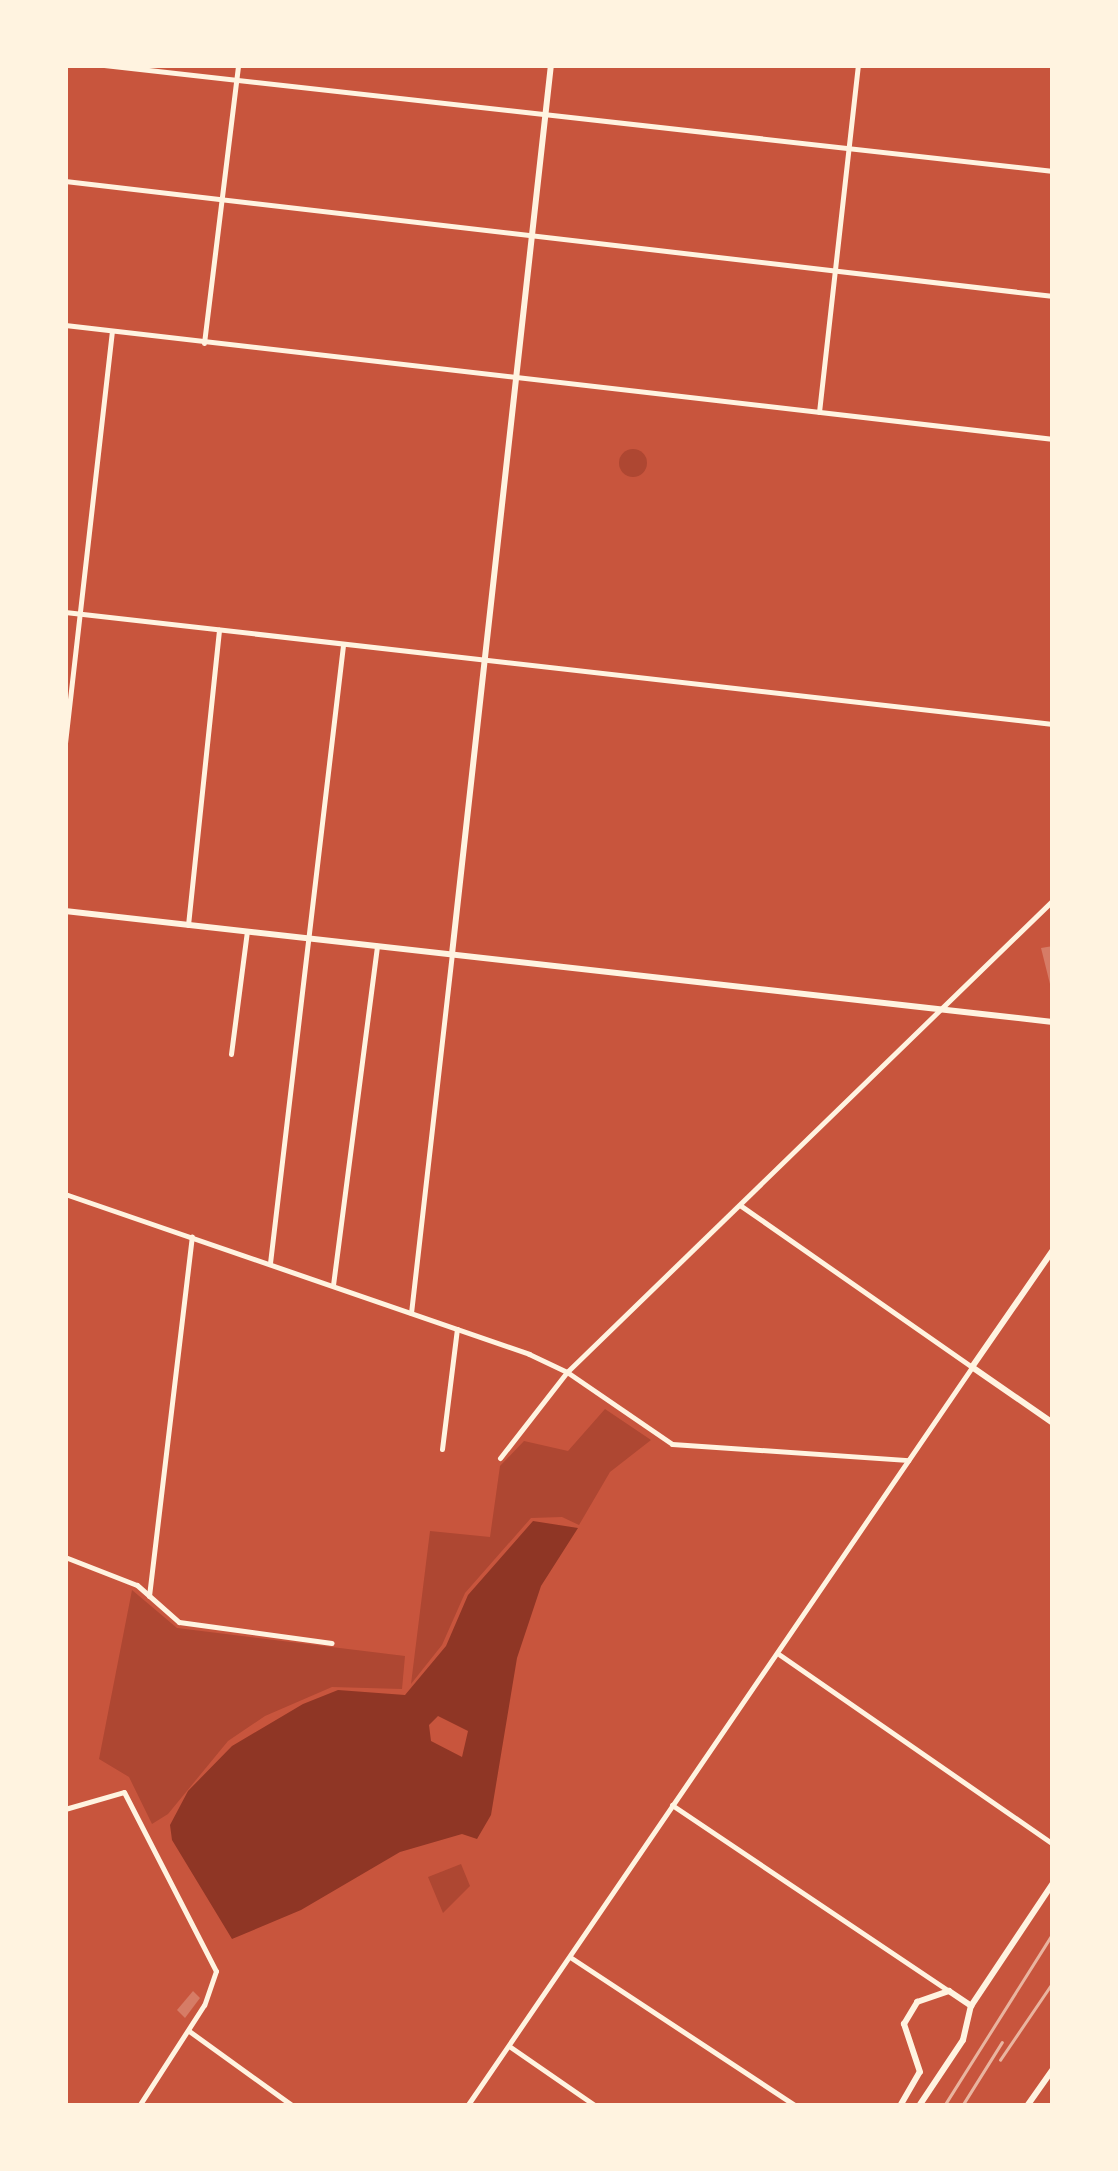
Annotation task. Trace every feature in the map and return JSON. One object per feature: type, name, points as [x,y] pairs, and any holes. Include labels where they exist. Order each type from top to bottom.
[{"type":"main road","points":[[452,954],[551,65]]},
{"type":"main road","points":[[65,912],[1053,1022]]},
{"type":"main road","points":[[1053,1250],[972,1366],[1053,1423]]},
{"type":"main road","points":[[919,2106],[963,2040],[972,2006],[1053,1883]]},
{"type":"main road","points":[[900,2106],[920,2072],[904,2024],[926,1996],[950,1992],[972,2006]]},
{"type":"main road","points":[[1028,2106],[1053,2069]]},
{"type":"street","points":[[104,65],[1053,172]]},
{"type":"street","points":[[204,342],[238,65]]},
{"type":"street","points":[[819,412],[858,65]]},
{"type":"street","points":[[65,181],[1053,296]]},
{"type":"street","points":[[65,325],[1053,439]]},
{"type":"street","points":[[65,743],[112,332]]},
{"type":"street","points":[[65,612],[1053,724]]},
{"type":"street","points":[[188,925],[219,630]]},
{"type":"street","points":[[270,1263],[343,645]]},
{"type":"street","points":[[500,1458],[568,1372],[1053,900]]},
{"type":"street","points":[[231,1054],[247,932]]},
{"type":"street","points":[[333,1286],[377,946]]},
{"type":"street","points":[[411,1314],[452,954]]},
{"type":"street","points":[[65,1194],[457,1329],[568,1372],[672,1444],[908,1460]]},
{"type":"street","points":[[467,2106],[672,1805],[780,1655],[972,1366],[740,1205]]},
{"type":"street","points":[[150,1596],[192,1237]]},
{"type":"street","points":[[442,1449],[457,1329]]},
{"type":"street","points":[[65,1557],[118,1574],[179,1622],[332,1642]]},
{"type":"street","points":[[780,1655],[1053,1844]]},
{"type":"street","points":[[65,1809],[124,1792],[216,1971],[189,2030],[139,2106]]},
{"type":"street","points":[[672,1805],[950,1992]]},
{"type":"street","points":[[570,1957],[796,2106]]},
{"type":"street","points":[[189,2030],[293,2106]]},
{"type":"street","points":[[509,2046],[596,2106]]},
{"type":"shaded area","points":[[633,449],[643,453],[647,463],[643,473],[633,477],[623,473],[619,463],[623,453]]},
{"type":"shaded area","points":[[605,1409],[651,1440],[610,1472],[579,1525],[562,1517],[531,1518],[465,1593],[442,1645],[411,1684],[430,1531],[490,1537],[500,1466],[524,1441],[568,1451]]},
{"type":"shaded area","points":[[533,1521],[578,1528],[541,1586],[517,1658],[491,1815],[477,1839],[462,1834],[400,1852],[301,1910],[232,1939],[172,1840],[170,1825],[188,1791],[232,1746],[303,1704],[338,1690],[405,1695],[446,1646],[468,1595]],"holes":[[[438,1716],[468,1731],[462,1757],[431,1741],[429,1725]]]},
{"type":"shaded area","points":[[132,1590],[177,1628],[405,1656],[402,1689],[332,1687],[265,1716],[228,1741],[168,1814],[152,1824],[129,1777],[99,1759]]},
{"type":"shaded area","points":[[461,1864],[470,1886],[443,1913],[428,1877]]},
{"type":"building","points":[[1053,946],[1053,992],[1052,992],[1041,948]]},
{"type":"building","points":[[193,1991],[200,1998],[185,2018],[177,2010]]},
{"type":"railway","points":[[944,2106],[1053,1933]]},
{"type":"railway","points":[[1000,2060],[1053,1982]]},
{"type":"railway","points":[[962,2106],[1002,2042]]}]
